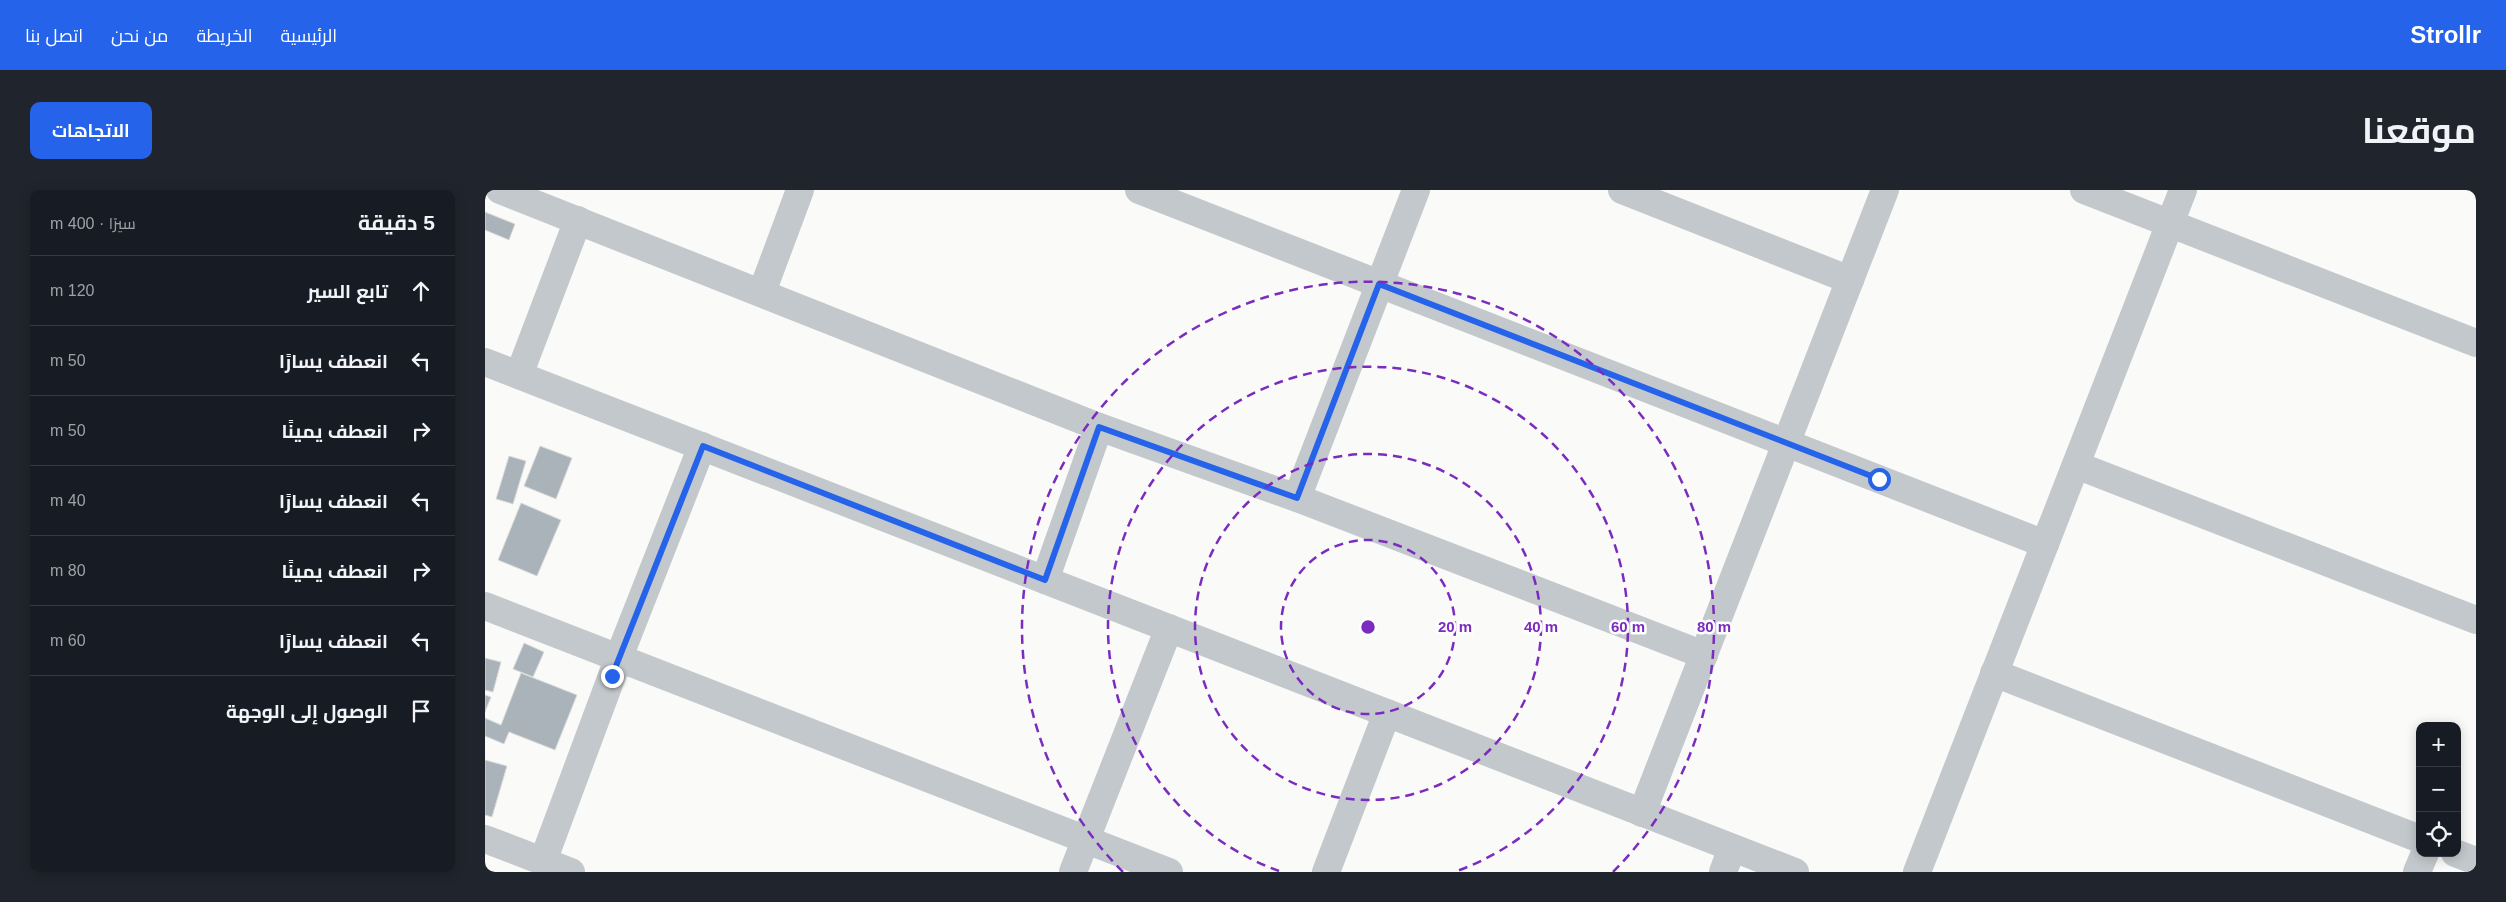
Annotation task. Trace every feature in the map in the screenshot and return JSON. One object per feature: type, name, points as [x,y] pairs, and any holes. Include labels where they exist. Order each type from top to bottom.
[{"type":"street","points":[[499,190],[762,292],[1099,427],[1297,498],[1704,655]]},
{"type":"street","points":[[762,292],[800,190]]},
{"type":"street","points":[[1139,190],[2045,544]]},
{"type":"street","points":[[1297,498],[1416,190]]},
{"type":"street","points":[[1623,190],[1850,280]]},
{"type":"street","points":[[1642,813],[1885,190]]},
{"type":"street","points":[[2084,190],[2169,225],[2476,343]]},
{"type":"street","points":[[1917,872],[2183,190]]},
{"type":"street","points":[[519,375],[578,220]]},
{"type":"street","points":[[485,362],[1642,813],[1728,860],[1795,872]]},
{"type":"street","points":[[1045,580],[1099,427]]},
{"type":"street","points":[[543,862],[619,658],[703,446]]},
{"type":"street","points":[[2076,464],[2476,620]]},
{"type":"street","points":[[485,606],[1169,872]]},
{"type":"street","points":[[1073,872],[1169,628]]},
{"type":"street","points":[[1995,673],[2416,838]]},
{"type":"street","points":[[1326,872],[1387,713]]},
{"type":"street","points":[[485,839],[571,872]]},
{"type":"street","points":[[2461,855],[2476,861]]},
{"type":"street","points":[[2417,872],[2423,857]]},
{"type":"building","points":[[485,212],[515,224],[509,240],[485,230]]},
{"type":"building","points":[[540,446],[572,458],[556,499],[524,486]]},
{"type":"building","points":[[509,456],[526,461],[513,504],[496,499]]},
{"type":"building","points":[[521,503],[561,520],[537,576],[498,560]]},
{"type":"building","points":[[524,643],[544,652],[533,677],[513,669]]},
{"type":"building","points":[[485,658],[501,662],[493,692],[485,690]]},
{"type":"building","points":[[521,673],[577,695],[555,750],[509,732],[504,744],[485,736],[485,718],[501,725]]},
{"type":"building","points":[[485,695],[491,697],[485,712]]},
{"type":"building","points":[[485,760],[507,766],[492,817],[485,815]]},
{"type":"route","points":[[612,676],[703,446],[1045,580],[1099,427],[1297,498],[1379,284],[1879,479]]}]
